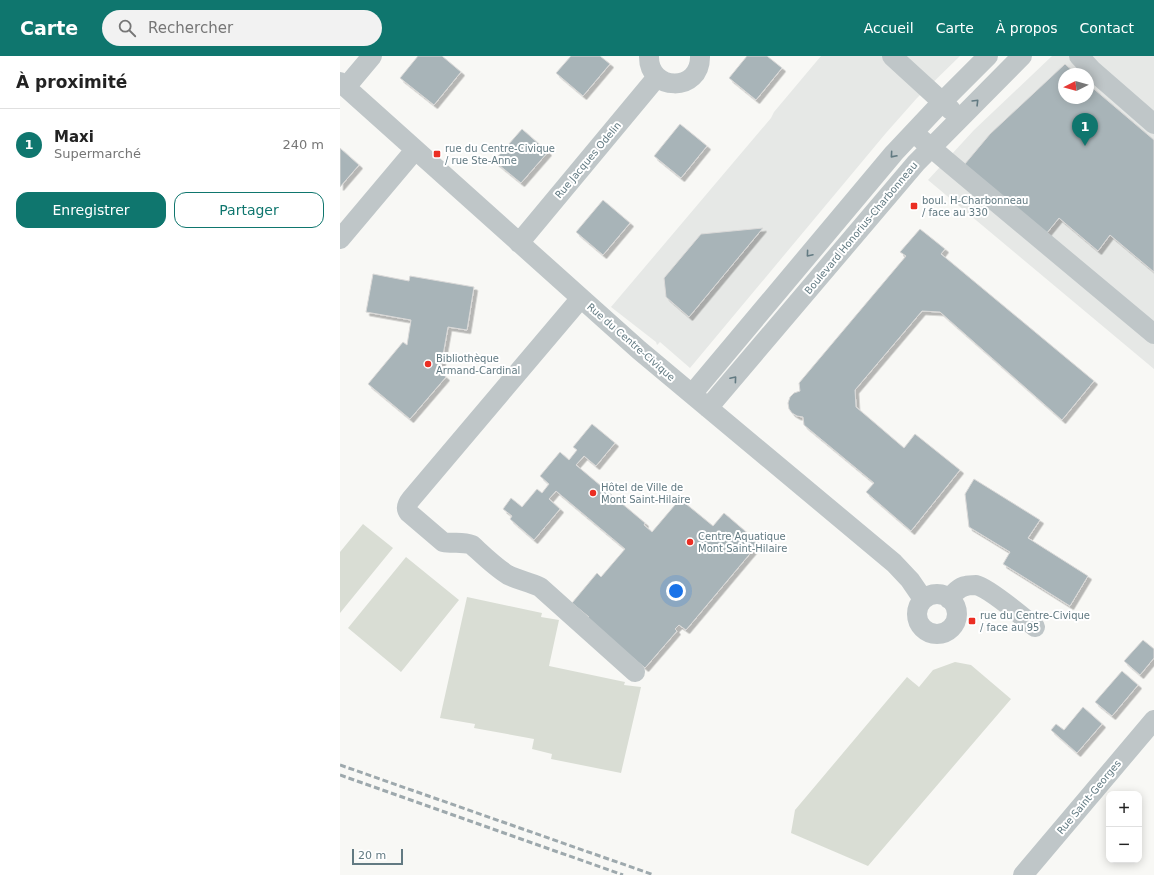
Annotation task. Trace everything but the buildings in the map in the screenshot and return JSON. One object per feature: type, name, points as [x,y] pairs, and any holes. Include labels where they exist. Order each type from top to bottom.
[{"type":"street","points":[[343,85],[372,56]]},
{"type":"street","points":[[649,56],[649,62],[652,70],[657,77],[672,84],[687,81],[695,74],[699,66],[700,56]]},
{"type":"street","points":[[892,56],[960,118]]},
{"type":"street","points":[[692,394],[913,132],[988,56]]},
{"type":"street","name":"Boulevard Honorius-Charbonneau","points":[[708,408],[902,179],[931,147],[1022,56]]},
{"type":"street","points":[[1079,56],[1092,70],[1154,124]]},
{"type":"street","name":"Rue Jacques Odelin","points":[[519,243],[657,77]]},
{"type":"street","name":"Rue du Centre-Civique","points":[[343,85],[639,350],[894,563],[910,580],[923,599]]},
{"type":"street","points":[[913,132],[1154,334]]},
{"type":"street","points":[[340,239],[415,150]]},
{"type":"street","points":[[581,298],[406,506],[409,513],[443,542],[466,542],[472,545],[500,570],[508,575],[540,587],[635,672]]},
{"type":"street","points":[[949,598],[962,587],[976,585],[986,590],[1035,627]]},
{"type":"street","points":[[935,594],[949,598],[955,607],[957,614],[956,620],[948,630],[935,634],[923,629],[917,618],[917,611],[919,604],[923,599],[935,594]]},
{"type":"street","name":"Rue Saint-Georges","points":[[1023,875],[1154,720]]},
{"type":"shaded area","points":[[821,56],[960,56],[917,98],[886,133],[690,368],[660,342],[657,345],[656,342],[611,307],[771,118],[774,112]]},
{"type":"shaded area","points":[[1052,56],[1154,56],[1154,369],[928,180],[974,130]]},
{"type":"shaded area","points":[[363,524],[393,548],[340,613],[340,552]]},
{"type":"shaded area","points":[[406,557],[459,600],[401,672],[348,628]]},
{"type":"shaded area","points":[[467,597],[542,613],[541,617],[559,620],[549,666],[625,682],[624,685],[641,687],[621,773],[551,759],[552,754],[532,749],[534,739],[474,728],[475,724],[440,718]]},
{"type":"shaded area","points":[[955,662],[971,665],[1011,699],[868,866],[791,833],[795,810],[907,677],[919,687],[933,670]]},
{"type":"railway","points":[[340,765],[654,875]]},
{"type":"railway","points":[[340,775],[623,875]]},
{"type":"place","name":"Maxi","points":[[1085,146]]},
{"type":"place","name":"rue du Centre-Civique / rue Ste-Anne","points":[[437,154]]},
{"type":"place","name":"boul. H-Charbonneau / face au 330","points":[[914,206]]},
{"type":"place","name":"Bibliothèque Armand-Cardinal","points":[[428,364]]},
{"type":"place","name":"Hôtel de Ville de Mont Saint-Hilaire","points":[[593,493]]},
{"type":"place","name":"Centre Aquatique Mont Saint-Hilaire","points":[[690,542]]},
{"type":"place","name":"rue du Centre-Civique / face au 95","points":[[972,621]]}]
